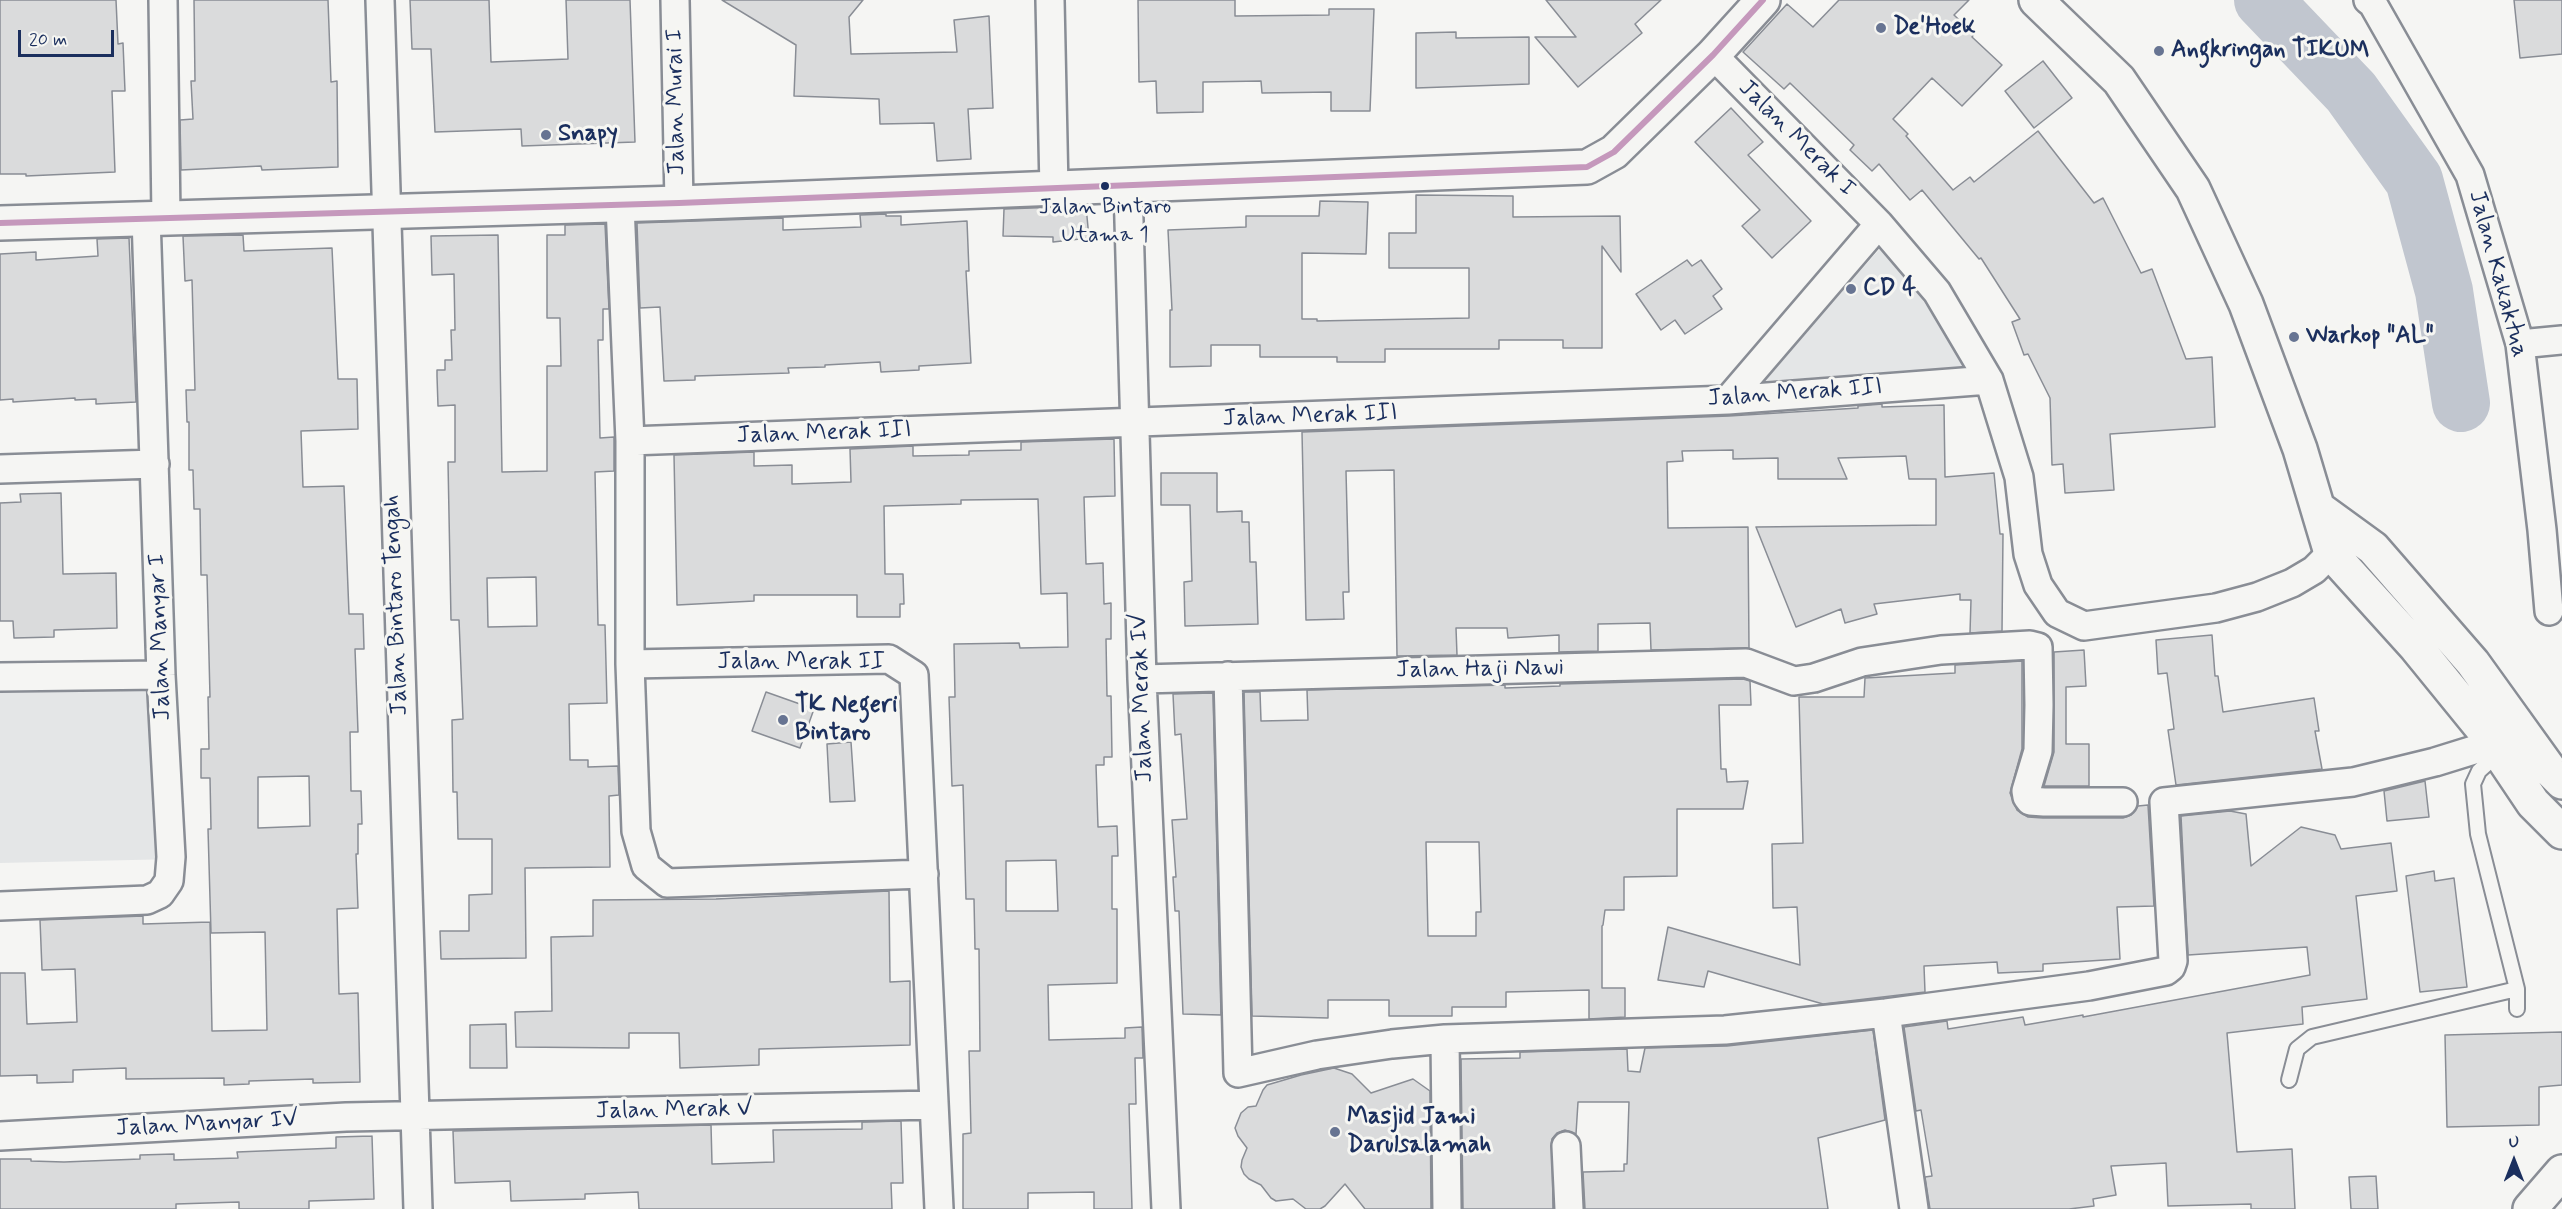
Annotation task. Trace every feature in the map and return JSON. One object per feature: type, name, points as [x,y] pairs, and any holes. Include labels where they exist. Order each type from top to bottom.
[{"type":"main road","points":[[0,223],[679,203],[1587,167],[1614,152],[1713,55],[1763,0]]},
{"type":"main road","points":[[2036,0],[2119,80],[2193,189],[2246,304],[2300,449],[2331,553],[2416,647],[2449,688],[2497,736],[2562,782]]},
{"type":"main road","points":[[2318,508],[2373,548],[2473,663],[2497,736],[2532,803],[2562,832]]},
{"type":"main road","points":[[2533,1207],[2562,1172]]},
{"type":"street","name":"Jalan Manyar I","points":[[0,906],[147,900],[159,894],[169,880],[171,857],[161,675],[155,464],[156,217],[163,0]]},
{"type":"street","name":"Jalan Bintaro Tengah","points":[[380,0],[384,212],[418,1209]]},
{"type":"street","name":"Jalan Murai I","points":[[675,0],[679,203]]},
{"type":"street","points":[[1050,0],[1054,189]]},
{"type":"street","name":"Jalan Kakaktua","points":[[2372,1],[2470,175],[2520,344],[2542,530],[2548,611]]},
{"type":"street","name":"Jalan Merak I","points":[[1713,55],[1880,224],[1937,292],[1989,380],[2019,477],[2028,554],[2038,585],[2058,613],[2084,626],[2216,608],[2257,597],[2292,583],[2314,570],[2331,553]]},
{"type":"street","name":"Jalan Merak IV","points":[[1128,186],[1142,679],[1166,1209]]},
{"type":"street","points":[[620,205],[630,441],[630,664],[636,831],[646,866],[667,883],[924,874]]},
{"type":"street","points":[[1728,400],[1880,224]]},
{"type":"street","points":[[2520,344],[2562,340]]},
{"type":"street","name":"Jalan Merak III","points":[[630,441],[1728,400],[1989,380]]},
{"type":"street","points":[[0,469],[155,464]]},
{"type":"street","name":"Jalan Haji Nawi","points":[[1142,679],[1746,663],[1794,681],[1814,678],[1862,662],[1941,650],[2030,645],[2038,647],[2038,751],[2026,797],[2030,801],[2044,802],[2123,802]]},
{"type":"street","name":"Jalan Merak II","points":[[630,664],[889,659],[914,675],[939,1209]]},
{"type":"street","points":[[0,677],[161,675]]},
{"type":"street","points":[[1228,676],[1238,1073],[1317,1055],[1445,1039],[1725,1030],[1886,1013],[2090,986],[2166,970],[2171,967],[2164,802],[2353,782],[2436,762],[2497,736]]},
{"type":"street","points":[[1886,1013],[1914,1209]]},
{"type":"street","points":[[1445,1039],[1447,1209]]},
{"type":"street","name":"Jalan Merak V","points":[[414,1116],[934,1105]]},
{"type":"street","name":"Jalan Manyar IV","points":[[0,1136],[346,1117],[414,1116]]},
{"type":"street","points":[[1566,1146],[1569,1209]]},
{"type":"lane","points":[[2497,736],[2473,784],[2478,834],[2517,989],[2517,1009]]},
{"type":"lane","points":[[2289,1080],[2297,1049],[2312,1037],[2517,989]]},
{"type":"shaded area","points":[[1885,243],[1967,367],[1762,381]]},
{"type":"shaded area","points":[[171,665],[176,859],[0,863],[0,670]]},
{"type":"building","points":[[0,0],[116,0],[118,44],[123,43],[125,91],[112,91],[115,172],[26,176],[26,174],[0,174]]},
{"type":"building","points":[[194,0],[328,0],[331,82],[337,81],[338,167],[262,170],[261,166],[181,170],[180,120],[193,119],[191,81],[195,81]]},
{"type":"building","points":[[410,0],[489,0],[491,62],[568,59],[566,0],[630,0],[635,142],[522,146],[521,129],[435,132],[431,49],[412,49]]},
{"type":"building","points":[[722,0],[863,0],[849,17],[851,54],[957,52],[954,20],[989,16],[993,108],[968,109],[971,159],[937,161],[934,123],[880,124],[879,99],[794,96],[796,45]]},
{"type":"building","points":[[1138,0],[1235,0],[1235,16],[1329,15],[1329,9],[1374,9],[1370,111],[1331,111],[1331,92],[1262,93],[1261,81],[1203,82],[1203,112],[1157,113],[1156,81],[1139,82]]},
{"type":"building","points":[[1546,0],[1661,0],[1635,24],[1642,33],[1578,87],[1535,37],[1576,37]]},
{"type":"building","points":[[1839,0],[1969,0],[1954,15],[1974,34],[1972,37],[2002,65],[1962,106],[1932,78],[1893,119],[1953,190],[1970,177],[1974,182],[2038,131],[2094,203],[2103,198],[2141,273],[2152,269],[2186,359],[2212,357],[2215,427],[2110,434],[2114,490],[2065,493],[2063,464],[2052,465],[2050,398],[2028,354],[2024,355],[2012,322],[2020,319],[1981,258],[1979,259],[1922,190],[1910,200],[1879,164],[1872,171],[1850,150],[1854,145],[1790,83],[1784,89],[1743,52],[1787,4],[1813,27]]},
{"type":"building","points":[[2514,0],[2562,0],[2562,54],[2520,58]]},
{"type":"building","points":[[1456,32],[1456,38],[1529,37],[1529,84],[1416,88],[1416,33]]},
{"type":"building","points":[[2043,61],[2072,98],[2034,128],[2005,91]]},
{"type":"building","points":[[1731,108],[1763,142],[1748,155],[1811,221],[1772,258],[1742,226],[1760,210],[1695,142]]},
{"type":"building","points":[[1416,195],[1513,196],[1513,217],[1620,216],[1621,272],[1602,246],[1602,348],[1563,348],[1563,340],[1499,340],[1499,349],[1385,349],[1385,362],[1337,362],[1337,357],[1260,357],[1260,345],[1211,345],[1211,366],[1170,367],[1170,310],[1172,310],[1168,230],[1246,227],[1246,216],[1319,216],[1320,201],[1368,202],[1366,254],[1302,253],[1302,319],[1317,319],[1317,321],[1469,318],[1469,268],[1389,268],[1389,233],[1416,233]]},
{"type":"building","points":[[1086,206],[1089,238],[1053,242],[1053,237],[1003,236],[1004,209]]},
{"type":"building","points":[[886,214],[886,216],[901,216],[901,225],[967,221],[969,271],[966,271],[971,363],[919,366],[919,370],[881,372],[880,362],[825,365],[825,367],[788,368],[789,373],[695,376],[695,380],[664,381],[660,307],[640,308],[637,223],[783,218],[783,230],[861,227],[860,215]]},
{"type":"building","points":[[605,224],[609,309],[603,309],[603,340],[598,340],[600,438],[614,437],[614,471],[595,472],[598,625],[605,625],[607,703],[569,704],[570,760],[588,760],[588,767],[618,766],[619,795],[609,796],[610,867],[525,868],[526,958],[441,959],[440,931],[469,931],[469,895],[492,894],[492,839],[458,839],[457,792],[453,792],[452,720],[463,719],[459,620],[451,620],[448,462],[455,462],[455,405],[438,406],[437,370],[445,370],[445,360],[452,360],[451,330],[455,330],[454,274],[432,275],[431,236],[498,235],[502,472],[547,471],[547,366],[561,366],[560,318],[547,318],[547,235],[565,235],[565,225]],"holes":[[[536,577],[537,626],[488,627],[487,578]]]},
{"type":"building","points":[[243,235],[244,251],[332,248],[338,379],[357,379],[358,429],[301,431],[303,487],[344,486],[349,614],[363,614],[364,649],[355,649],[358,732],[350,732],[351,791],[361,791],[362,824],[358,824],[358,854],[356,854],[358,908],[337,909],[339,994],[358,993],[360,1082],[313,1083],[313,1079],[249,1081],[249,1084],[224,1085],[224,1078],[126,1079],[126,1068],[73,1070],[73,1082],[37,1083],[37,1075],[0,1076],[0,973],[25,973],[27,1024],[77,1022],[75,969],[42,970],[40,920],[143,916],[143,924],[210,922],[212,1031],[267,1030],[265,932],[211,933],[208,829],[211,829],[210,778],[201,778],[201,749],[209,749],[207,575],[201,575],[200,509],[194,509],[193,470],[189,470],[186,390],[195,390],[192,280],[185,281],[183,236]],"holes":[[[309,776],[310,826],[258,828],[258,777]]]},
{"type":"building","points":[[129,238],[136,402],[96,404],[96,399],[75,400],[75,398],[13,402],[13,399],[0,400],[0,254],[36,252],[36,260],[98,256],[97,239]]},
{"type":"building","points":[[1687,260],[1692,266],[1701,260],[1722,289],[1713,296],[1722,309],[1685,334],[1675,320],[1661,330],[1636,294]]},
{"type":"building","points":[[1882,404],[1882,407],[1944,405],[1945,477],[1994,473],[2000,534],[2003,534],[2002,631],[1970,633],[1971,600],[1960,600],[1960,594],[1874,604],[1877,614],[1845,623],[1841,609],[1796,627],[1756,527],[1936,525],[1936,479],[1909,479],[1906,456],[1838,458],[1847,479],[1778,479],[1778,458],[1733,459],[1733,450],[1682,451],[1683,461],[1667,462],[1668,528],[1748,527],[1749,648],[1651,650],[1650,623],[1598,624],[1598,651],[1559,652],[1559,635],[1508,638],[1507,628],[1456,628],[1457,655],[1397,656],[1394,470],[1346,471],[1349,592],[1343,592],[1344,619],[1306,620],[1302,432],[1729,416],[1858,408],[1858,406]]},
{"type":"building","points":[[1114,439],[1115,496],[1084,497],[1086,564],[1103,563],[1104,604],[1111,603],[1111,639],[1106,639],[1107,696],[1111,696],[1112,757],[1104,757],[1104,765],[1096,765],[1098,827],[1117,826],[1118,856],[1112,856],[1112,909],[1117,909],[1117,983],[1048,985],[1049,1040],[1125,1038],[1125,1028],[1142,1027],[1143,1058],[1135,1058],[1136,1104],[1129,1104],[1132,1209],[1094,1209],[1094,1192],[1028,1193],[1028,1209],[963,1209],[963,1134],[971,1133],[969,1051],[980,1051],[979,949],[975,949],[974,899],[966,899],[963,785],[952,786],[949,697],[955,697],[954,644],[1019,643],[1020,648],[1068,647],[1067,593],[1041,594],[1038,499],[961,500],[961,504],[884,506],[885,574],[903,574],[904,604],[900,604],[900,617],[857,617],[857,595],[754,595],[754,601],[677,605],[674,455],[754,452],[754,466],[792,465],[792,484],[851,482],[850,449],[913,446],[913,456],[969,455],[969,451],[1021,450],[1021,442]],"holes":[[[1056,860],[1058,911],[1006,911],[1006,861]]]},
{"type":"building","points":[[1161,473],[1217,473],[1217,512],[1242,511],[1242,522],[1249,522],[1250,562],[1256,562],[1258,624],[1185,626],[1184,582],[1192,581],[1190,505],[1161,505]]},
{"type":"building","points":[[61,493],[63,574],[116,573],[117,628],[54,630],[54,637],[14,638],[13,621],[0,621],[0,503],[21,502],[20,494]]},
{"type":"building","points":[[2212,635],[2215,676],[2218,676],[2223,712],[2314,698],[2319,731],[2315,731],[2322,769],[2176,785],[2168,730],[2174,729],[2167,673],[2158,674],[2156,640]]},
{"type":"building","points":[[2084,650],[2086,686],[2066,687],[2066,744],[2089,744],[2089,786],[2044,786],[2054,752],[2054,652]]},
{"type":"building","points":[[2022,661],[2022,749],[2010,793],[2017,810],[2028,817],[2123,818],[2131,815],[2138,806],[2148,805],[2154,906],[2117,907],[2120,959],[2043,964],[2043,971],[1998,973],[1997,962],[1924,966],[1925,992],[1823,1004],[1708,971],[1704,987],[1658,980],[1668,927],[1800,965],[1797,907],[1773,908],[1772,844],[1803,843],[1799,697],[1864,697],[1865,678],[1955,673],[1955,665]]},
{"type":"building","points":[[1743,679],[1750,681],[1751,705],[1719,705],[1721,769],[1726,769],[1727,782],[1748,781],[1743,809],[1677,809],[1677,876],[1624,877],[1624,910],[1605,910],[1602,926],[1602,988],[1625,988],[1625,1017],[1589,1019],[1589,990],[1506,992],[1506,1007],[1452,1007],[1452,1016],[1389,1016],[1389,1000],[1328,1000],[1328,1018],[1252,1016],[1244,692],[1260,692],[1261,721],[1308,720],[1307,690],[1505,685],[1505,688],[1560,686],[1560,684]],"holes":[[[1426,842],[1479,842],[1481,912],[1476,912],[1476,936],[1428,936]]]},
{"type":"building","name":"TK Negeri Bintaro","points":[[766,692],[814,709],[800,748],[752,731]]},
{"type":"building","points":[[1213,693],[1221,1015],[1183,1014],[1179,911],[1175,911],[1173,877],[1176,877],[1172,820],[1187,819],[1181,734],[1175,735],[1173,694]]},
{"type":"building","points":[[851,742],[855,801],[830,802],[827,744]]},
{"type":"building","points":[[2425,781],[2429,817],[2387,821],[2384,791]]},
{"type":"building","points":[[2230,811],[2246,814],[2251,866],[2301,827],[2335,835],[2341,849],[2391,843],[2397,891],[2356,896],[2367,999],[2302,1007],[2303,1024],[2227,1033],[2237,1152],[2292,1149],[2295,1209],[2251,1209],[2251,1204],[2168,1206],[2166,1163],[2111,1166],[2116,1195],[2093,1199],[2094,1206],[2069,1209],[1930,1209],[1925,1177],[1932,1176],[1921,1110],[1916,1111],[1904,1027],[1947,1021],[1948,1029],[2023,1017],[2025,1025],[2083,1015],[2083,1017],[2310,975],[2307,947],[2188,955],[2181,816]]},
{"type":"building","points":[[2434,871],[2435,881],[2454,878],[2467,987],[2420,992],[2406,876]]},
{"type":"building","points":[[889,891],[890,982],[910,981],[910,1045],[759,1049],[759,1065],[680,1068],[679,1033],[629,1033],[629,1048],[516,1047],[515,1012],[552,1011],[551,937],[593,936],[593,900],[716,899]]},
{"type":"building","points":[[506,1024],[507,1068],[470,1068],[470,1025]]},
{"type":"building","points":[[1873,1030],[1885,1120],[1818,1138],[1828,1209],[1585,1209],[1583,1172],[1624,1171],[1624,1164],[1627,1164],[1629,1102],[1578,1102],[1576,1134],[1565,1130],[1557,1133],[1552,1139],[1553,1209],[1463,1209],[1461,1059],[1520,1058],[1520,1052],[1627,1049],[1628,1071],[1640,1072],[1645,1048],[1727,1046]]},
{"type":"building","points":[[2562,1032],[2562,1085],[2539,1087],[2539,1125],[2447,1127],[2445,1035]]},
{"type":"building","name":"Masjid Jami Darulsalamah","points":[[1334,1068],[1352,1074],[1371,1093],[1413,1079],[1430,1091],[1431,1209],[1365,1209],[1345,1184],[1325,1206],[1320,1209],[1306,1209],[1293,1199],[1276,1201],[1261,1185],[1244,1174],[1241,1167],[1247,1148],[1235,1128],[1241,1113],[1248,1107],[1256,1106],[1267,1085]]},
{"type":"building","points":[[901,1121],[903,1183],[891,1183],[892,1209],[639,1209],[638,1192],[585,1194],[585,1199],[511,1201],[510,1181],[455,1183],[453,1131],[711,1125],[712,1164],[774,1162],[773,1130],[862,1129],[862,1122]]},
{"type":"building","points":[[372,1136],[374,1199],[309,1201],[309,1209],[239,1209],[239,1202],[176,1204],[176,1209],[0,1209],[0,1159],[64,1162],[140,1159],[140,1155],[174,1154],[174,1160],[238,1158],[237,1152],[336,1148],[336,1137]]},
{"type":"building","points":[[2376,1176],[2378,1209],[2351,1209],[2349,1177]]},
{"type":"waterway","points":[[2263,0],[2351,92],[2414,180],[2444,291],[2461,403]]},
{"type":"transit line","points":[[0,223],[679,203],[1587,167],[1614,152],[1713,55],[1763,0]]},
{"type":"place","name":"De'Hoek","points":[[1881,28]]},
{"type":"place","name":"Angkringan TIKUM","points":[[2159,51]]},
{"type":"place","name":"Snapy","points":[[546,135]]},
{"type":"place","name":"Jalan Bintaro Utama 1","points":[[1105,186]]},
{"type":"place","name":"CD 4","points":[[1851,289]]},
{"type":"place","name":"Warkop \"AL\"","points":[[2294,337]]},
{"type":"place","name":"TK Negeri Bintaro","points":[[783,720]]},
{"type":"place","name":"Masjid Jami Darulsalamah","points":[[1335,1132]]}]
